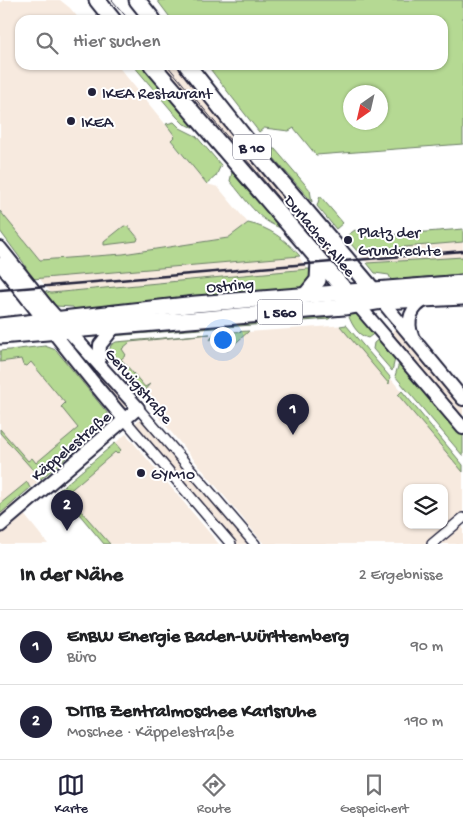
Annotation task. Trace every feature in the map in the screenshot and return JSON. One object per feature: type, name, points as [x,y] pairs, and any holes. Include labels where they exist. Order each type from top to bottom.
[{"type":"main road","points":[[96,0],[109,15]]},
{"type":"main road","points":[[137,0],[149,15]]},
{"type":"main road","name":"Durlacher Allee","points":[[156,70],[319,262],[358,305]]},
{"type":"main road","name":"Durlacher Allee","points":[[191,70],[372,289]]},
{"type":"main road","points":[[306,295],[318,280],[319,262]]},
{"type":"main road","name":"Ostring","points":[[0,336],[57,325],[306,295],[463,283]]},
{"type":"main road","name":"Ostring","points":[[0,326],[114,326],[358,305],[382,301],[425,300],[463,296]]},
{"type":"street","name":"Gerwigstraße","points":[[0,248],[125,420],[231,544]]},
{"type":"street","name":"Gerwigstraße","points":[[0,264],[57,325],[99,363],[255,544]]},
{"type":"street","name":"Durlacher Allee","points":[[372,289],[463,398]]},
{"type":"street","points":[[412,336],[410,317],[414,308],[425,300]]},
{"type":"street","name":"Durlacher Allee","points":[[358,305],[463,428]]},
{"type":"street","points":[[99,363],[100,345],[114,326]]},
{"type":"street","name":"Käppelestraße","points":[[0,526],[138,408]]},
{"type":"street","points":[[432,544],[463,518]]},
{"type":"shaded area","name":"IKEA","points":[[3,0],[60,0],[70,8],[76,15],[15,15],[15,70],[121,70],[175,136],[171,141],[207,184],[218,187],[248,223],[228,238],[123,254],[40,260],[0,211],[0,3]]},
{"type":"shaded area","points":[[166,70],[180,70],[344,265],[341,269],[335,270]]},
{"type":"shaded area","points":[[463,242],[463,257],[367,263],[357,251]]},
{"type":"shaded area","points":[[298,256],[308,269],[51,293],[39,278]]},
{"type":"shaded area","points":[[346,325],[463,465],[463,544],[264,544],[108,356],[111,345],[121,341]]},
{"type":"shaded area","points":[[394,329],[398,329],[463,406],[463,422],[390,335]]},
{"type":"shaded area","points":[[76,345],[125,402],[127,405],[124,408],[68,346]]},
{"type":"shaded area","points":[[45,346],[56,350],[65,360],[109,415],[108,422],[14,502],[48,544],[0,544],[0,351]]},
{"type":"shaded area","points":[[143,418],[249,544],[236,544],[233,541],[136,425],[135,423]]},
{"type":"shaded area","points":[[126,434],[219,544],[104,544],[59,490]]},
{"type":"green space","points":[[157,0],[463,0],[463,144],[316,155],[294,128],[289,131],[264,128],[259,132],[211,70],[448,70],[448,15],[168,15]]},
{"type":"green space","points":[[137,70],[149,70],[198,129],[184,124]]},
{"type":"green space","points":[[174,122],[180,128],[196,136],[221,165],[216,176],[207,184],[171,140],[175,136],[166,124]]},
{"type":"green space","points":[[275,149],[310,190],[312,202],[267,150]]},
{"type":"green space","points":[[232,172],[281,228],[265,220],[252,208],[230,181]]},
{"type":"green space","points":[[320,196],[343,223],[336,229],[317,206]]},
{"type":"green space","points":[[0,211],[40,260],[123,254],[228,238],[248,223],[277,235],[300,256],[32,279],[23,262],[0,231]]},
{"type":"green space","points":[[124,226],[129,227],[138,238],[137,241],[104,245],[104,242]]},
{"type":"green space","points":[[463,229],[463,242],[357,251],[345,237],[355,230],[364,237]]},
{"type":"green space","points":[[463,257],[463,274],[391,280],[389,275],[375,273],[367,263]]},
{"type":"green space","points":[[311,269],[312,277],[301,291],[75,311],[73,307],[56,306],[44,291],[51,293]]},
{"type":"green space","points":[[347,311],[359,314],[376,332],[368,338],[360,334],[352,323]]},
{"type":"green space","points":[[335,314],[329,319],[111,336],[116,332]]},
{"type":"green space","points":[[346,325],[390,377],[389,384],[340,326]]},
{"type":"green space","points":[[249,331],[227,351],[215,337],[210,340],[214,333]]},
{"type":"green space","points":[[210,334],[130,342],[122,349],[126,355],[121,359],[145,387],[150,384],[141,394],[138,394],[108,356],[111,345],[116,342]]},
{"type":"green space","points":[[381,337],[396,355],[392,371],[373,349],[374,343]]},
{"type":"green space","points":[[45,346],[56,350],[109,415],[108,422],[104,426],[41,479],[0,433],[0,429],[28,461],[32,458],[36,463],[78,428],[61,407],[65,403],[31,362],[27,366],[23,365],[21,359],[0,362],[0,351]]},
{"type":"green space","points":[[400,360],[463,436],[463,456],[395,376]]},
{"type":"green space","points":[[402,391],[463,465],[463,472],[398,395]]},
{"type":"green space","points":[[115,443],[121,450],[117,454],[115,452],[66,494],[110,544],[104,544],[59,490]]},
{"type":"green space","points":[[27,482],[30,488],[0,514],[0,504]]},
{"type":"tram line","points":[[112,0],[125,15]]},
{"type":"tram line","points":[[171,70],[339,270]]},
{"type":"tram line","points":[[391,332],[463,418]]},
{"type":"railway","points":[[0,290],[463,251]]},
{"type":"place","name":"IKEA Restaurant","points":[[92,92]]},
{"type":"place","name":"IKEA","points":[[71,121]]},
{"type":"place","name":"Platz der Grundrechte","points":[[348,240]]},
{"type":"place","name":"EnBW Energie Baden-Württemberg","points":[[293,435]]},
{"type":"place","name":"GYM10","points":[[141,473]]},
{"type":"place","name":"DITIB Zentralmoschee Karlsruhe","points":[[67,531]]}]
